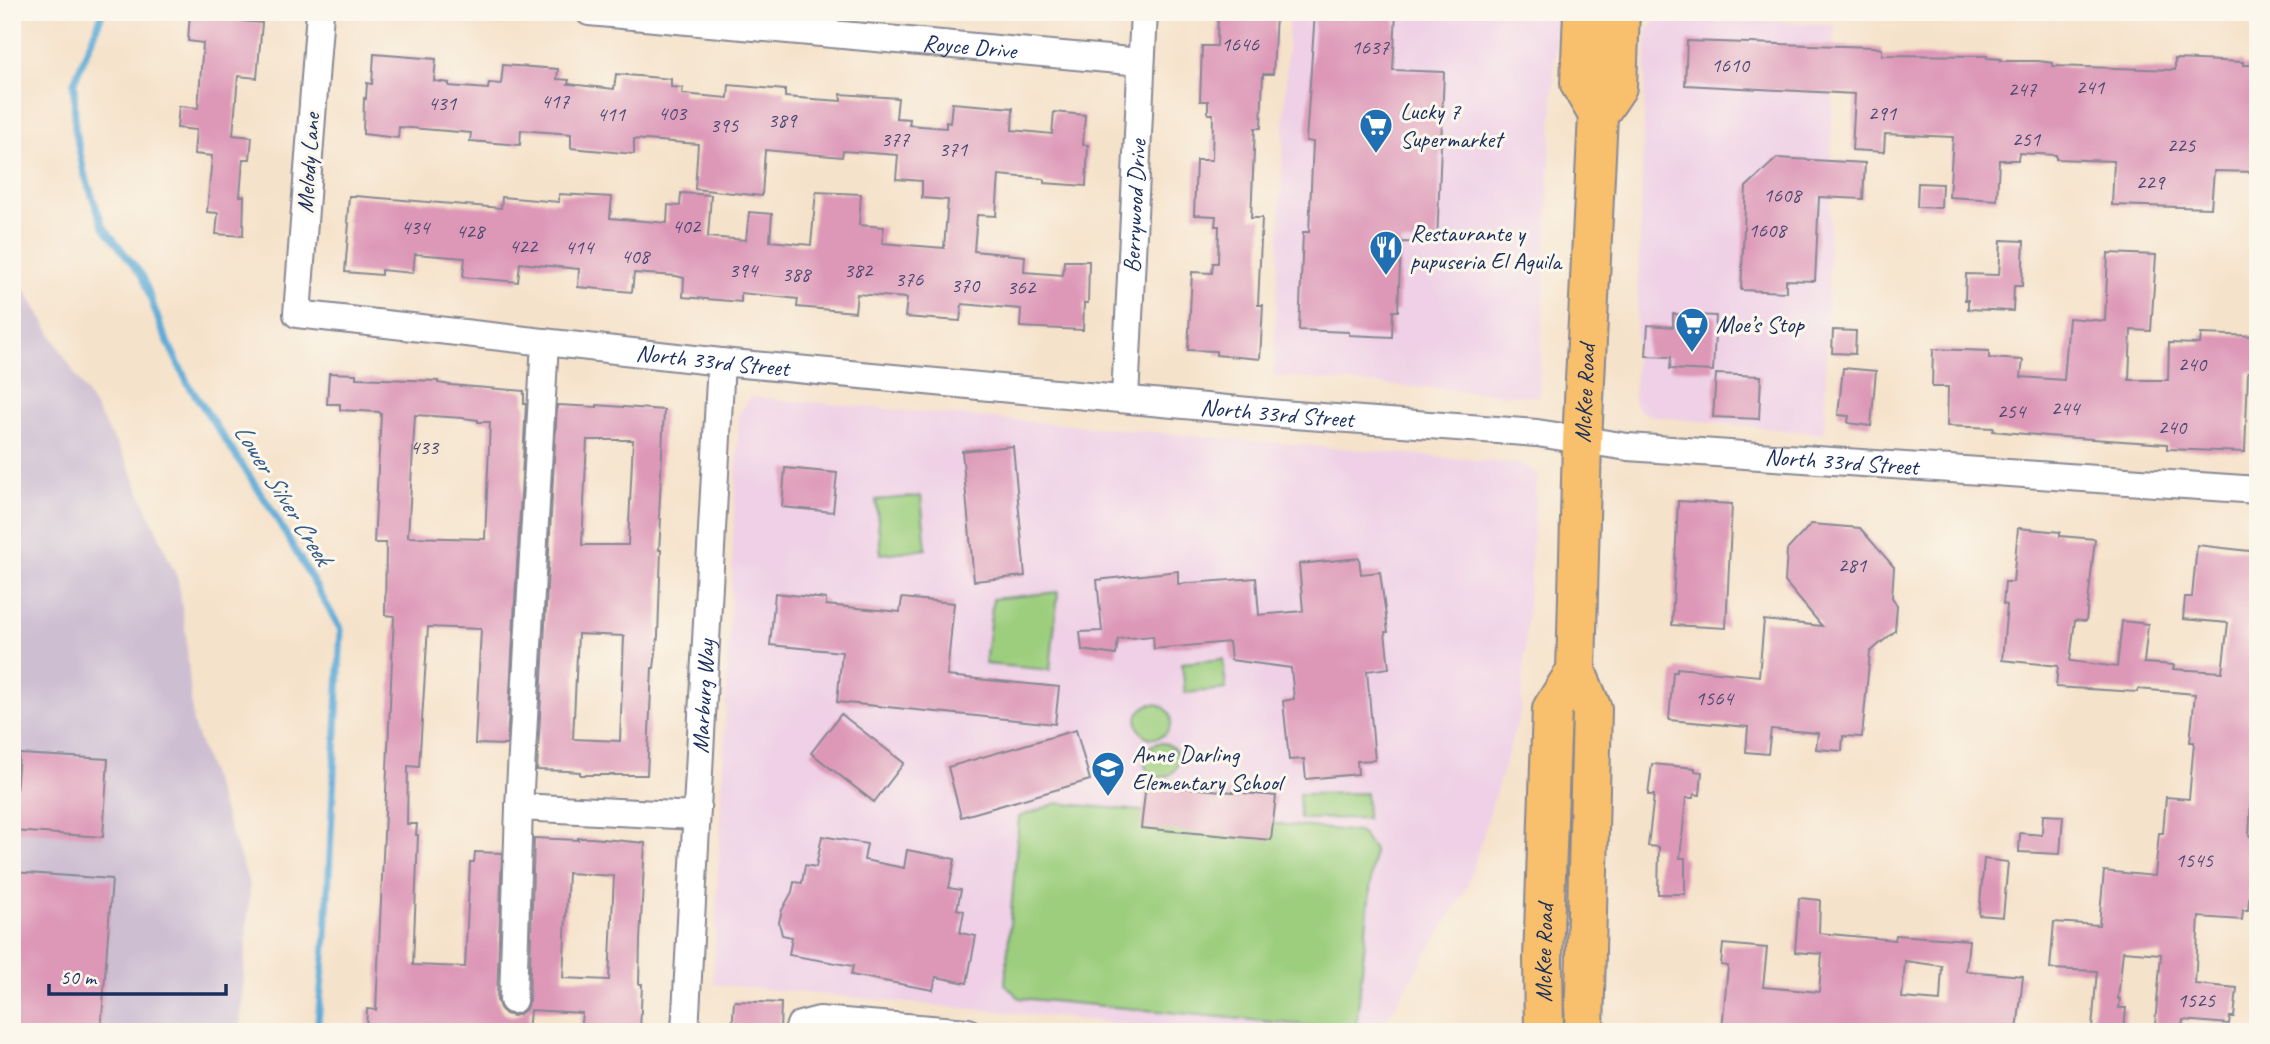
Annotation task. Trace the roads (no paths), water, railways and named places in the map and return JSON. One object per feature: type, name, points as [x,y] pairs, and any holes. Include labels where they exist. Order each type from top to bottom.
[{"type":"main road","points":[[1583,12],[1580,84],[1598,115],[1617,87],[1620,12]]},
{"type":"main road","name":"McKee Road","points":[[1584,1032],[1592,709],[1576,671],[1582,442],[1598,115]]},
{"type":"main road","name":"McKee Road","points":[[1544,1032],[1543,959],[1552,709],[1576,671]]},
{"type":"street","name":"Melody Lane","points":[[297,314],[320,12]]},
{"type":"street","name":"Royce Drive","points":[[589,12],[1141,62]]},
{"type":"street","name":"Berrywood Drive","points":[[1125,398],[1144,12]]},
{"type":"street","name":"North 33rd Street","points":[[297,314],[721,362],[1281,414],[1537,433],[1582,442],[1754,457],[2258,490]]},
{"type":"street","points":[[513,1000],[519,807],[545,342]]},
{"type":"street","name":"Marburg Way","points":[[685,1032],[721,362]]},
{"type":"street","points":[[519,807],[696,816]]},
{"type":"street","points":[[798,1032],[800,1025],[819,1020],[956,1031]]},
{"type":"waterway","name":"Lower Silver Creek","points":[[103,12],[74,82],[75,129],[84,173],[103,226],[143,277],[162,330],[188,384],[270,507],[341,630],[326,935],[317,1032]]},
{"type":"place","name":"Lucky 7 Supermarket","points":[[1376,155]]},
{"type":"place","name":"Restaurante y pupuseria El Aguila","points":[[1386,277]]},
{"type":"place","name":"Moe’s Stop","points":[[1692,354]]},
{"type":"place","name":"Anne Darling Elementary School","points":[[1108,798]]}]
